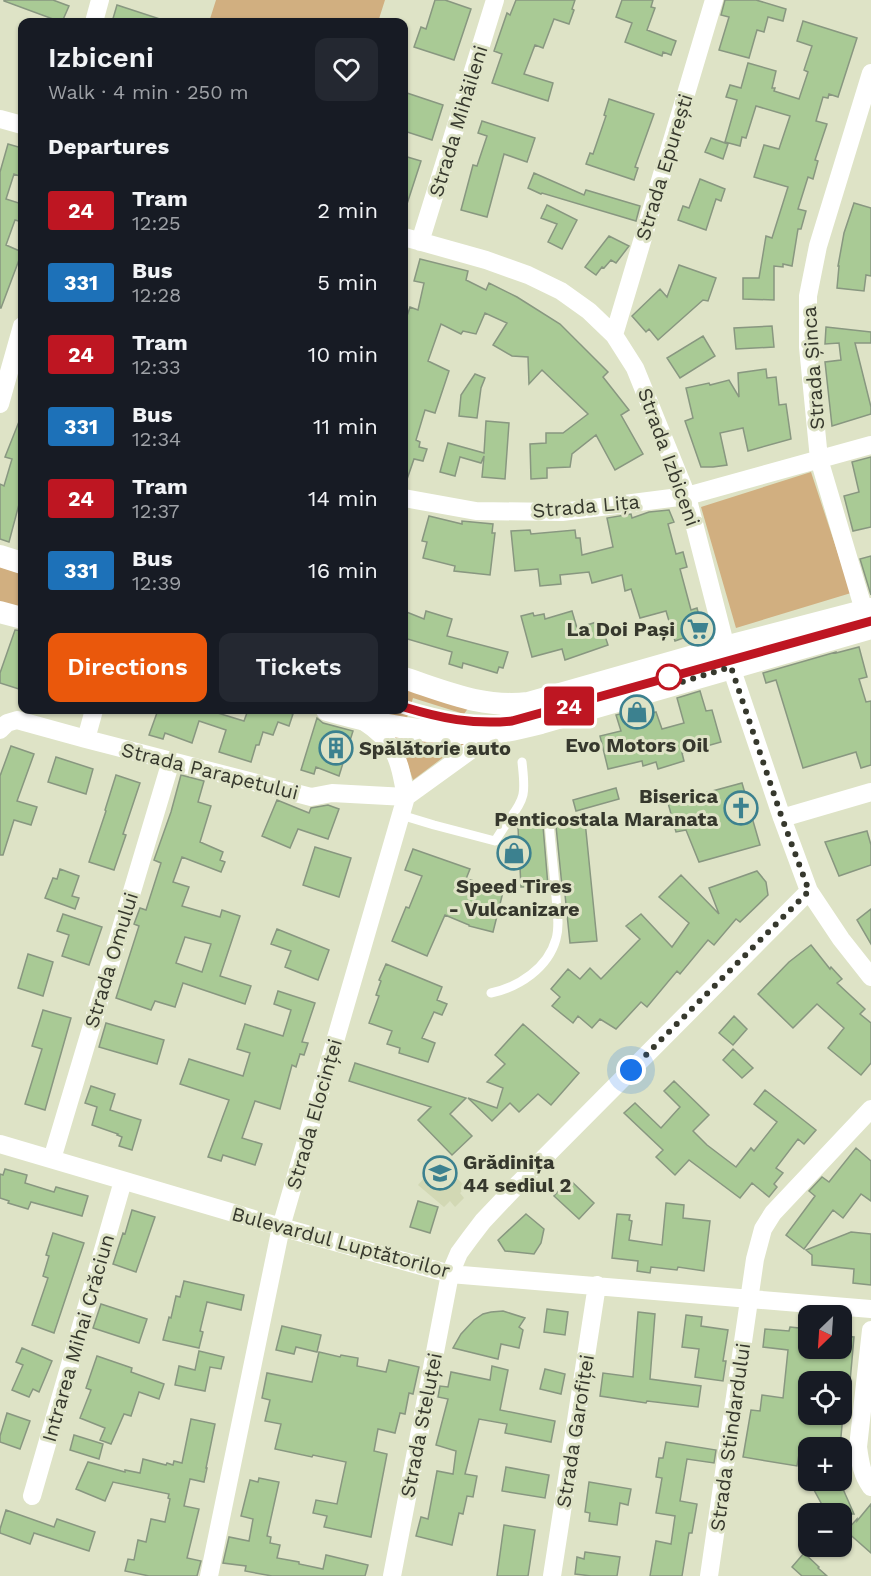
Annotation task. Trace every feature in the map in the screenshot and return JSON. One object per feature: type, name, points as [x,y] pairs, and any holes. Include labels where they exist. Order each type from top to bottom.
[{"type":"street","points":[[95,18],[100,0]]},
{"type":"street","name":"Strada Mihăileni","points":[[409,243],[495,0]]},
{"type":"street","name":"Strada Epurești","points":[[614,334],[714,0]]},
{"type":"street","name":"Strada Șinca","points":[[869,619],[819,459],[808,347],[808,296],[818,246],[871,73]]},
{"type":"street","points":[[0,119],[18,124]]},
{"type":"street","name":"Strada Izbiceni","points":[[409,243],[486,260],[528,275],[561,291],[589,311],[614,334],[635,368],[687,496],[728,657],[809,891],[841,939],[871,977]]},
{"type":"street","points":[[0,404],[18,340]]},
{"type":"street","name":"Strada Lița","points":[[408,499],[476,511],[562,512],[687,496],[871,445]]},
{"type":"street","points":[[0,556],[18,562]]},
{"type":"street","points":[[0,612],[18,617]]},
{"type":"street","points":[[408,679],[473,700],[511,705],[528,703],[728,657],[869,619]]},
{"type":"street","points":[[342,714],[397,728],[435,733],[474,734],[507,731],[541,723],[728,657]]},
{"type":"street","points":[[507,731],[511,705]]},
{"type":"street","points":[[86,739],[93,714]]},
{"type":"street","points":[[360,719],[377,730],[395,752],[406,797],[471,750],[507,731]]},
{"type":"street","name":"Strada Parapetului","points":[[0,730],[7,723],[17,720],[311,797],[332,792],[406,797]]},
{"type":"street","name":"Strada Omului","points":[[51,1159],[171,761]]},
{"type":"street","points":[[782,818],[871,792]]},
{"type":"street","name":"Strada Elocinței","points":[[209,1576],[281,1227],[406,797]]},
{"type":"street","points":[[450,1274],[459,1253],[490,1214],[809,891]]},
{"type":"street","name":"Strada Stindardului","points":[[710,1576],[758,1245],[773,1213],[871,1108]]},
{"type":"street","name":"Bulevardul Luptătorilor","points":[[0,1144],[450,1274],[871,1309]]},
{"type":"street","name":"Intrarea Mihai Crăciun","points":[[32,1496],[123,1181]]},
{"type":"street","name":"Strada Steluței","points":[[392,1576],[450,1274]]},
{"type":"street","name":"Strada Garofiței","points":[[552,1576],[597,1285]]},
{"type":"street","points":[[871,1330],[858,1447],[860,1464],[871,1487]]},
{"type":"lane","points":[[401,815],[495,841],[520,806],[525,790],[522,762]]},
{"type":"lane","points":[[491,993],[507,989],[537,970],[550,953],[557,937],[558,919],[549,822],[544,818],[508,821]]},
{"type":"shaded area","points":[[216,0],[385,0],[379,18],[210,18]]},
{"type":"shaded area","points":[[811,472],[851,593],[736,628],[701,507]]},
{"type":"shaded area","points":[[0,567],[18,573],[18,609],[0,604]]},
{"type":"shaded area","points":[[408,682],[469,707],[464,714],[413,698],[407,718],[382,714],[408,714]]},
{"type":"shaded area","points":[[385,729],[474,739],[445,756],[413,780],[405,756]]},
{"type":"shaded area","name":"Grădinița 44 sediul 2","points":[[439,1161],[466,1187],[460,1193],[464,1198],[455,1207],[450,1201],[444,1207],[418,1185]]},
{"type":"building","points":[[53,0],[69,6],[64,18],[50,18],[4,1]]},
{"type":"building","points":[[435,0],[445,0],[471,9],[454,60],[414,47],[421,27],[426,29]]},
{"type":"building","points":[[516,0],[575,0],[569,24],[554,19],[543,48],[535,45],[524,74],[553,83],[548,101],[492,83],[502,54],[494,51],[507,13],[510,15]]},
{"type":"building","points":[[622,0],[653,0],[651,7],[655,8],[647,30],[676,41],[671,55],[663,52],[662,56],[625,42],[632,23],[616,17]]},
{"type":"building","points":[[725,0],[756,0],[786,9],[783,21],[768,17],[764,32],[757,30],[749,58],[719,50],[729,17],[721,15]]},
{"type":"building","points":[[117,5],[157,18],[113,18]]},
{"type":"building","points":[[803,21],[857,38],[838,97],[829,94],[828,98],[823,97],[816,121],[827,124],[815,160],[818,161],[813,179],[808,177],[798,209],[806,211],[801,229],[798,229],[792,266],[783,264],[783,267],[774,266],[774,300],[743,299],[743,278],[759,278],[766,236],[772,238],[788,187],[754,177],[764,145],[779,149],[790,116],[756,106],[746,138],[742,137],[740,146],[725,142],[737,100],[726,97],[730,85],[741,88],[748,63],[776,71],[772,88],[775,88],[774,91],[799,99],[808,72],[804,70],[812,46],[797,41]]},
{"type":"building","points":[[408,93],[443,105],[432,140],[408,132]]},
{"type":"building","points":[[609,99],[654,114],[635,167],[638,168],[634,180],[586,164],[590,153],[593,154],[606,116],[604,115]]},
{"type":"building","points":[[482,121],[535,138],[527,162],[504,154],[487,217],[461,210],[473,165],[477,166],[487,136],[478,133]]},
{"type":"building","points":[[711,138],[728,144],[723,159],[705,152]]},
{"type":"building","points":[[8,144],[18,147],[18,176],[14,174],[6,199],[18,203],[18,221],[15,220],[6,245],[18,250],[18,263],[1,308],[0,308],[0,172]]},
{"type":"building","points":[[408,157],[421,161],[408,201]]},
{"type":"building","points":[[534,173],[584,195],[586,190],[640,206],[636,221],[541,194],[528,188]]},
{"type":"building","points":[[700,179],[725,189],[721,201],[716,199],[706,230],[678,220],[683,206],[689,208]]},
{"type":"building","points":[[854,203],[871,208],[871,276],[866,275],[864,291],[837,288],[844,233]]},
{"type":"building","points":[[547,205],[577,220],[562,249],[548,242],[557,224],[541,218]]},
{"type":"building","points":[[609,236],[629,246],[616,263],[611,260],[596,275],[585,267]]},
{"type":"building","points":[[420,259],[468,271],[466,280],[486,290],[489,283],[517,297],[560,324],[608,372],[603,377],[629,410],[621,415],[643,454],[615,470],[596,435],[572,454],[570,467],[547,468],[547,478],[531,479],[530,444],[546,443],[546,433],[563,433],[588,414],[542,370],[529,384],[528,357],[512,356],[493,345],[507,323],[485,313],[476,334],[463,331],[461,334],[441,324],[428,361],[449,371],[435,413],[425,410],[416,440],[420,442],[419,447],[427,449],[423,461],[414,459],[408,476],[408,313],[410,307],[418,310],[424,283],[414,281]]},
{"type":"building","points":[[679,265],[716,278],[708,301],[703,300],[658,340],[649,329],[646,332],[632,316],[660,289],[667,297]]},
{"type":"building","points":[[772,326],[774,347],[736,349],[734,328]]},
{"type":"building","points":[[826,327],[871,332],[871,343],[855,343],[871,414],[832,426],[825,362],[841,360],[839,343],[825,344]]},
{"type":"building","points":[[703,336],[715,356],[680,378],[667,358]]},
{"type":"building","points":[[766,369],[767,378],[776,377],[779,405],[786,404],[791,439],[748,451],[743,428],[720,433],[727,465],[701,467],[685,421],[693,418],[686,388],[729,380],[739,397],[738,373]]},
{"type":"building","points":[[475,374],[485,378],[481,388],[477,418],[459,416],[461,395]]},
{"type":"building","points":[[486,421],[509,423],[505,479],[482,477],[484,456],[481,463],[460,457],[455,476],[440,472],[448,443],[484,453]]},
{"type":"building","points":[[18,424],[18,508],[9,542],[0,539],[0,484],[4,486],[12,459],[5,457]]},
{"type":"building","points":[[871,457],[871,527],[853,531],[844,496],[859,492],[852,462]]},
{"type":"building","points":[[669,510],[674,522],[668,524],[676,554],[683,552],[687,567],[680,569],[691,610],[697,608],[703,631],[675,641],[666,611],[640,618],[631,589],[625,591],[622,575],[592,583],[589,572],[560,575],[561,584],[540,586],[538,569],[515,571],[511,531],[530,530],[531,534],[575,530],[576,538],[580,538],[582,555],[613,547],[607,518],[631,514],[632,518],[649,512]]},
{"type":"building","points":[[429,516],[462,524],[462,521],[493,524],[492,533],[495,533],[490,575],[454,571],[455,566],[423,558],[427,542],[422,541]]},
{"type":"building","points":[[871,556],[871,595],[860,559]]},
{"type":"building","points":[[426,611],[452,619],[447,636],[508,652],[503,668],[499,667],[497,673],[463,663],[462,668],[449,664],[452,652],[408,639],[408,613],[424,619]]},
{"type":"building","points":[[572,611],[577,628],[600,621],[608,645],[565,660],[562,649],[532,657],[521,616],[533,613],[534,616],[544,614],[545,619]]},
{"type":"building","points":[[15,630],[18,630],[18,689],[0,683],[0,673]]},
{"type":"building","points":[[859,647],[867,677],[859,679],[866,702],[871,701],[871,765],[861,768],[856,752],[803,768],[776,680],[766,683],[763,673]]},
{"type":"building","points":[[700,691],[706,711],[712,710],[721,742],[682,753],[684,761],[658,769],[656,762],[643,766],[642,761],[608,769],[600,736],[621,731],[616,715],[632,711],[635,718],[656,712],[662,729],[684,723],[677,698]]},
{"type":"building","points":[[157,714],[221,714],[244,721],[247,714],[293,714],[289,726],[278,722],[273,735],[263,732],[251,762],[219,752],[226,730],[199,721],[192,743],[165,733],[163,739],[149,735]]},
{"type":"building","points":[[317,718],[323,723],[353,731],[339,776],[316,767],[314,774],[301,770]]},
{"type":"building","points":[[11,746],[34,754],[17,801],[37,807],[31,825],[14,820],[3,855],[0,855],[0,776]]},
{"type":"building","points":[[56,757],[93,769],[86,794],[48,782]]},
{"type":"building","points":[[116,775],[140,783],[114,870],[89,862]]},
{"type":"building","points":[[181,775],[204,781],[198,802],[211,806],[200,842],[223,852],[220,860],[225,862],[221,872],[182,857],[173,882],[189,887],[182,906],[220,917],[222,910],[240,916],[220,976],[251,986],[245,1004],[183,983],[175,1007],[155,1001],[151,1010],[116,998],[139,926],[134,924],[140,908],[146,910],[161,863],[154,860]],"holes":[[[185,937],[211,944],[202,972],[176,963]]]},
{"type":"building","points":[[742,783],[760,845],[699,862],[686,830],[676,832],[668,803]]},
{"type":"building","points":[[616,788],[619,799],[576,811],[573,800]]},
{"type":"building","points":[[277,800],[309,813],[311,808],[328,805],[339,809],[328,839],[298,829],[290,848],[262,836]]},
{"type":"building","points":[[585,821],[597,941],[570,943],[556,826],[557,823]]},
{"type":"building","points":[[543,826],[548,886],[521,887],[518,827]]},
{"type":"building","points":[[867,831],[871,845],[871,865],[839,876],[825,842]]},
{"type":"building","points":[[315,847],[351,858],[339,897],[303,885]]},
{"type":"building","points":[[413,849],[470,869],[466,879],[504,888],[493,932],[469,926],[445,915],[427,956],[392,941],[422,876],[405,870]]},
{"type":"building","points":[[60,869],[79,876],[72,896],[79,898],[75,909],[45,898],[53,878],[57,879]]},
{"type":"building","points":[[757,871],[766,882],[768,895],[740,922],[736,919],[714,945],[708,940],[680,974],[677,971],[647,1007],[641,1002],[616,1029],[600,1019],[592,1028],[578,1016],[573,1023],[552,1006],[560,997],[551,989],[568,969],[580,979],[590,968],[601,979],[640,939],[626,926],[641,914],[672,947],[689,923],[659,897],[681,875],[719,914],[709,888]]},
{"type":"building","points":[[871,909],[871,944],[857,920]]},
{"type":"building","points":[[63,914],[102,927],[89,965],[62,956],[69,935],[57,931]]},
{"type":"building","points":[[277,929],[329,950],[318,980],[285,967],[291,951],[271,944]]},
{"type":"building","points":[[811,945],[830,969],[831,967],[842,979],[837,983],[865,1009],[860,1014],[871,1023],[871,1063],[861,1075],[828,1048],[844,1028],[817,1004],[793,1028],[758,994],[789,962]]},
{"type":"building","points":[[28,954],[53,962],[43,996],[18,988]]},
{"type":"building","points":[[386,964],[442,987],[437,1000],[447,1004],[442,1015],[434,1012],[422,1038],[435,1043],[428,1062],[399,1053],[400,1048],[387,1044],[392,1031],[369,1023],[379,996],[376,995],[381,981],[379,980]]},
{"type":"building","points":[[278,991],[315,1003],[302,1042],[308,1043],[304,1055],[300,1054],[296,1067],[292,1065],[280,1109],[255,1101],[242,1138],[262,1144],[255,1165],[223,1155],[221,1161],[208,1157],[229,1100],[180,1084],[189,1059],[243,1076],[250,1053],[237,1049],[245,1024],[283,1036],[291,1010],[274,1004]]},
{"type":"building","points":[[43,1010],[71,1018],[45,1110],[25,1104],[42,1049],[32,1046]]},
{"type":"building","points":[[734,1016],[747,1029],[733,1045],[719,1033]]},
{"type":"building","points":[[106,1023],[164,1040],[157,1064],[99,1047]]},
{"type":"building","points":[[523,1024],[579,1073],[551,1105],[538,1094],[519,1112],[510,1103],[492,1121],[468,1098],[497,1108],[503,1088],[487,1082],[505,1064],[495,1055]]},
{"type":"building","points":[[733,1049],[753,1068],[742,1078],[723,1060]]},
{"type":"building","points":[[355,1063],[466,1098],[450,1114],[472,1136],[452,1155],[418,1120],[431,1107],[349,1081]]},
{"type":"building","points":[[674,1081],[709,1115],[693,1131],[736,1167],[751,1148],[754,1151],[777,1122],[754,1104],[765,1090],[816,1130],[804,1144],[798,1139],[776,1168],[783,1173],[774,1184],[777,1187],[769,1197],[752,1183],[740,1198],[689,1160],[675,1175],[656,1157],[663,1150],[624,1113],[635,1103],[661,1128],[680,1107],[664,1091]]},
{"type":"building","points":[[91,1086],[115,1094],[110,1110],[141,1120],[132,1150],[119,1146],[122,1137],[118,1134],[92,1125],[97,1107],[85,1103]]},
{"type":"building","points":[[856,1148],[871,1161],[871,1201],[861,1194],[843,1218],[833,1210],[804,1249],[786,1235],[815,1196],[809,1191],[822,1177],[829,1182]]},
{"type":"building","points":[[5,1169],[27,1175],[25,1183],[54,1192],[56,1187],[88,1196],[82,1216],[31,1202],[28,1209],[8,1203],[9,1201],[0,1198],[0,1174],[3,1175]]},
{"type":"building","points":[[569,1179],[594,1203],[579,1219],[554,1196]]},
{"type":"building","points":[[418,1201],[438,1207],[430,1233],[410,1227]]},
{"type":"building","points":[[666,1203],[684,1205],[683,1218],[710,1221],[704,1271],[678,1267],[677,1270],[651,1267],[650,1273],[637,1271],[638,1261],[612,1258],[617,1214],[630,1215],[629,1220],[632,1221],[629,1240],[662,1245]]},
{"type":"building","points":[[132,1210],[155,1217],[136,1272],[113,1264]]},
{"type":"building","points":[[526,1214],[544,1229],[541,1243],[534,1254],[505,1251],[498,1240]]},
{"type":"building","points":[[851,1232],[871,1234],[871,1285],[853,1283],[854,1269],[812,1265],[812,1255],[806,1250]]},
{"type":"building","points":[[53,1233],[84,1243],[54,1333],[32,1325],[48,1278],[43,1276],[49,1256],[46,1255]]},
{"type":"building","points":[[184,1281],[244,1295],[241,1310],[207,1302],[200,1331],[203,1332],[199,1348],[163,1340],[176,1296],[180,1297]]},
{"type":"building","points":[[101,1304],[147,1319],[139,1343],[93,1328]]},
{"type":"building","points":[[547,1309],[568,1312],[565,1335],[544,1332]]},
{"type":"building","points":[[503,1311],[525,1318],[519,1327],[523,1330],[519,1348],[501,1344],[498,1359],[453,1348],[461,1334],[474,1320],[483,1314]]},
{"type":"building","points":[[638,1312],[655,1314],[650,1379],[701,1386],[698,1407],[647,1401],[646,1403],[600,1396],[603,1373],[633,1377]]},
{"type":"building","points":[[686,1315],[702,1317],[701,1326],[728,1330],[723,1361],[726,1361],[723,1381],[695,1377],[699,1349],[682,1347]]},
{"type":"building","points":[[282,1326],[321,1335],[317,1352],[296,1347],[294,1354],[276,1350]]},
{"type":"building","points":[[790,1327],[798,1328],[798,1359],[852,1359],[852,1337],[854,1337],[851,1371],[798,1371],[798,1425],[842,1425],[841,1437],[798,1437],[797,1466],[743,1457],[751,1410],[760,1411],[762,1395],[783,1398],[788,1350],[763,1347],[765,1329],[789,1331]]},
{"type":"building","points":[[22,1348],[52,1361],[39,1392],[33,1389],[29,1397],[12,1390],[23,1365],[16,1362]]},
{"type":"building","points":[[199,1351],[224,1357],[221,1369],[210,1367],[205,1391],[175,1385],[179,1366],[195,1370]]},
{"type":"building","points":[[319,1352],[358,1358],[357,1366],[386,1372],[389,1360],[419,1367],[413,1394],[409,1393],[405,1414],[400,1413],[395,1433],[378,1429],[374,1451],[387,1454],[371,1537],[324,1527],[327,1516],[313,1513],[316,1500],[337,1504],[346,1462],[275,1449],[281,1424],[265,1421],[270,1400],[262,1398],[267,1373],[312,1382]]},
{"type":"building","points":[[97,1356],[132,1368],[131,1372],[164,1384],[159,1399],[139,1392],[131,1416],[124,1414],[111,1444],[100,1440],[105,1428],[80,1418],[91,1390],[86,1388]]},
{"type":"building","points":[[492,1366],[508,1370],[500,1410],[555,1421],[551,1442],[505,1433],[507,1424],[479,1419],[465,1474],[477,1476],[473,1497],[467,1496],[463,1514],[459,1513],[452,1545],[416,1536],[421,1517],[428,1519],[437,1471],[453,1474],[456,1451],[436,1445],[448,1399],[438,1397],[440,1386],[448,1387],[451,1372],[490,1380]]},
{"type":"building","points":[[545,1369],[565,1374],[561,1394],[540,1389]]},
{"type":"building","points":[[7,1413],[30,1421],[20,1449],[0,1442]]},
{"type":"building","points":[[191,1419],[215,1424],[204,1482],[190,1479],[184,1506],[199,1509],[187,1558],[201,1561],[197,1576],[149,1576],[125,1571],[128,1559],[134,1560],[138,1540],[146,1542],[151,1519],[165,1522],[169,1494],[113,1482],[105,1501],[76,1489],[88,1462],[125,1472],[125,1470],[140,1473],[143,1459],[166,1465],[167,1463],[173,1465],[174,1461],[182,1463]]},
{"type":"building","points":[[74,1435],[103,1444],[99,1459],[70,1450]]},
{"type":"building","points":[[666,1442],[716,1450],[714,1463],[687,1459],[680,1501],[697,1504],[692,1533],[689,1533],[682,1576],[650,1576],[656,1541],[671,1544],[675,1516],[656,1513],[662,1478],[656,1477],[659,1458],[663,1458]]},
{"type":"building","points":[[506,1467],[549,1475],[545,1498],[502,1491]]},
{"type":"building","points":[[259,1478],[279,1482],[267,1536],[271,1537],[270,1543],[280,1545],[277,1558],[323,1569],[326,1555],[368,1565],[365,1576],[272,1576],[245,1571],[246,1566],[223,1563],[229,1537],[249,1541],[253,1519],[241,1516],[250,1480],[258,1482]]},
{"type":"building","points":[[589,1482],[631,1489],[628,1505],[620,1503],[617,1525],[589,1521],[590,1513],[585,1512]]},
{"type":"building","points":[[815,1491],[844,1491],[849,1503],[821,1503]]},
{"type":"building","points":[[871,1504],[871,1553],[852,1536],[852,1524],[857,1519],[857,1521]]},
{"type":"building","points":[[6,1510],[54,1527],[57,1519],[95,1532],[89,1551],[34,1533],[30,1544],[0,1533]]},
{"type":"building","points":[[504,1525],[535,1530],[528,1576],[497,1576]]},
{"type":"building","points":[[585,1552],[620,1557],[617,1576],[575,1574],[577,1557],[584,1559]]},
{"type":"building","points":[[801,1557],[808,1557],[827,1576],[802,1576],[792,1567]]},
{"type":"tram line","name":"24","points":[[408,708],[467,722],[512,721],[871,621]]},
{"type":"place","name":"La Doi Pași","points":[[698,629]]},
{"type":"place","name":"Evo Motors Oil","points":[[637,712]]},
{"type":"place","name":"Spălătorie auto","points":[[336,748]]},
{"type":"place","name":"Biserica Penticostala Maranata","points":[[741,808]]},
{"type":"place","name":"Speed Tires - Vulcanizare","points":[[514,853]]},
{"type":"place","name":"Grădinița 44 sediul 2","points":[[440,1173]]},
{"type":"route","points":[[631,1070],[809,891],[731,667],[675,684],[669,677]]}]
